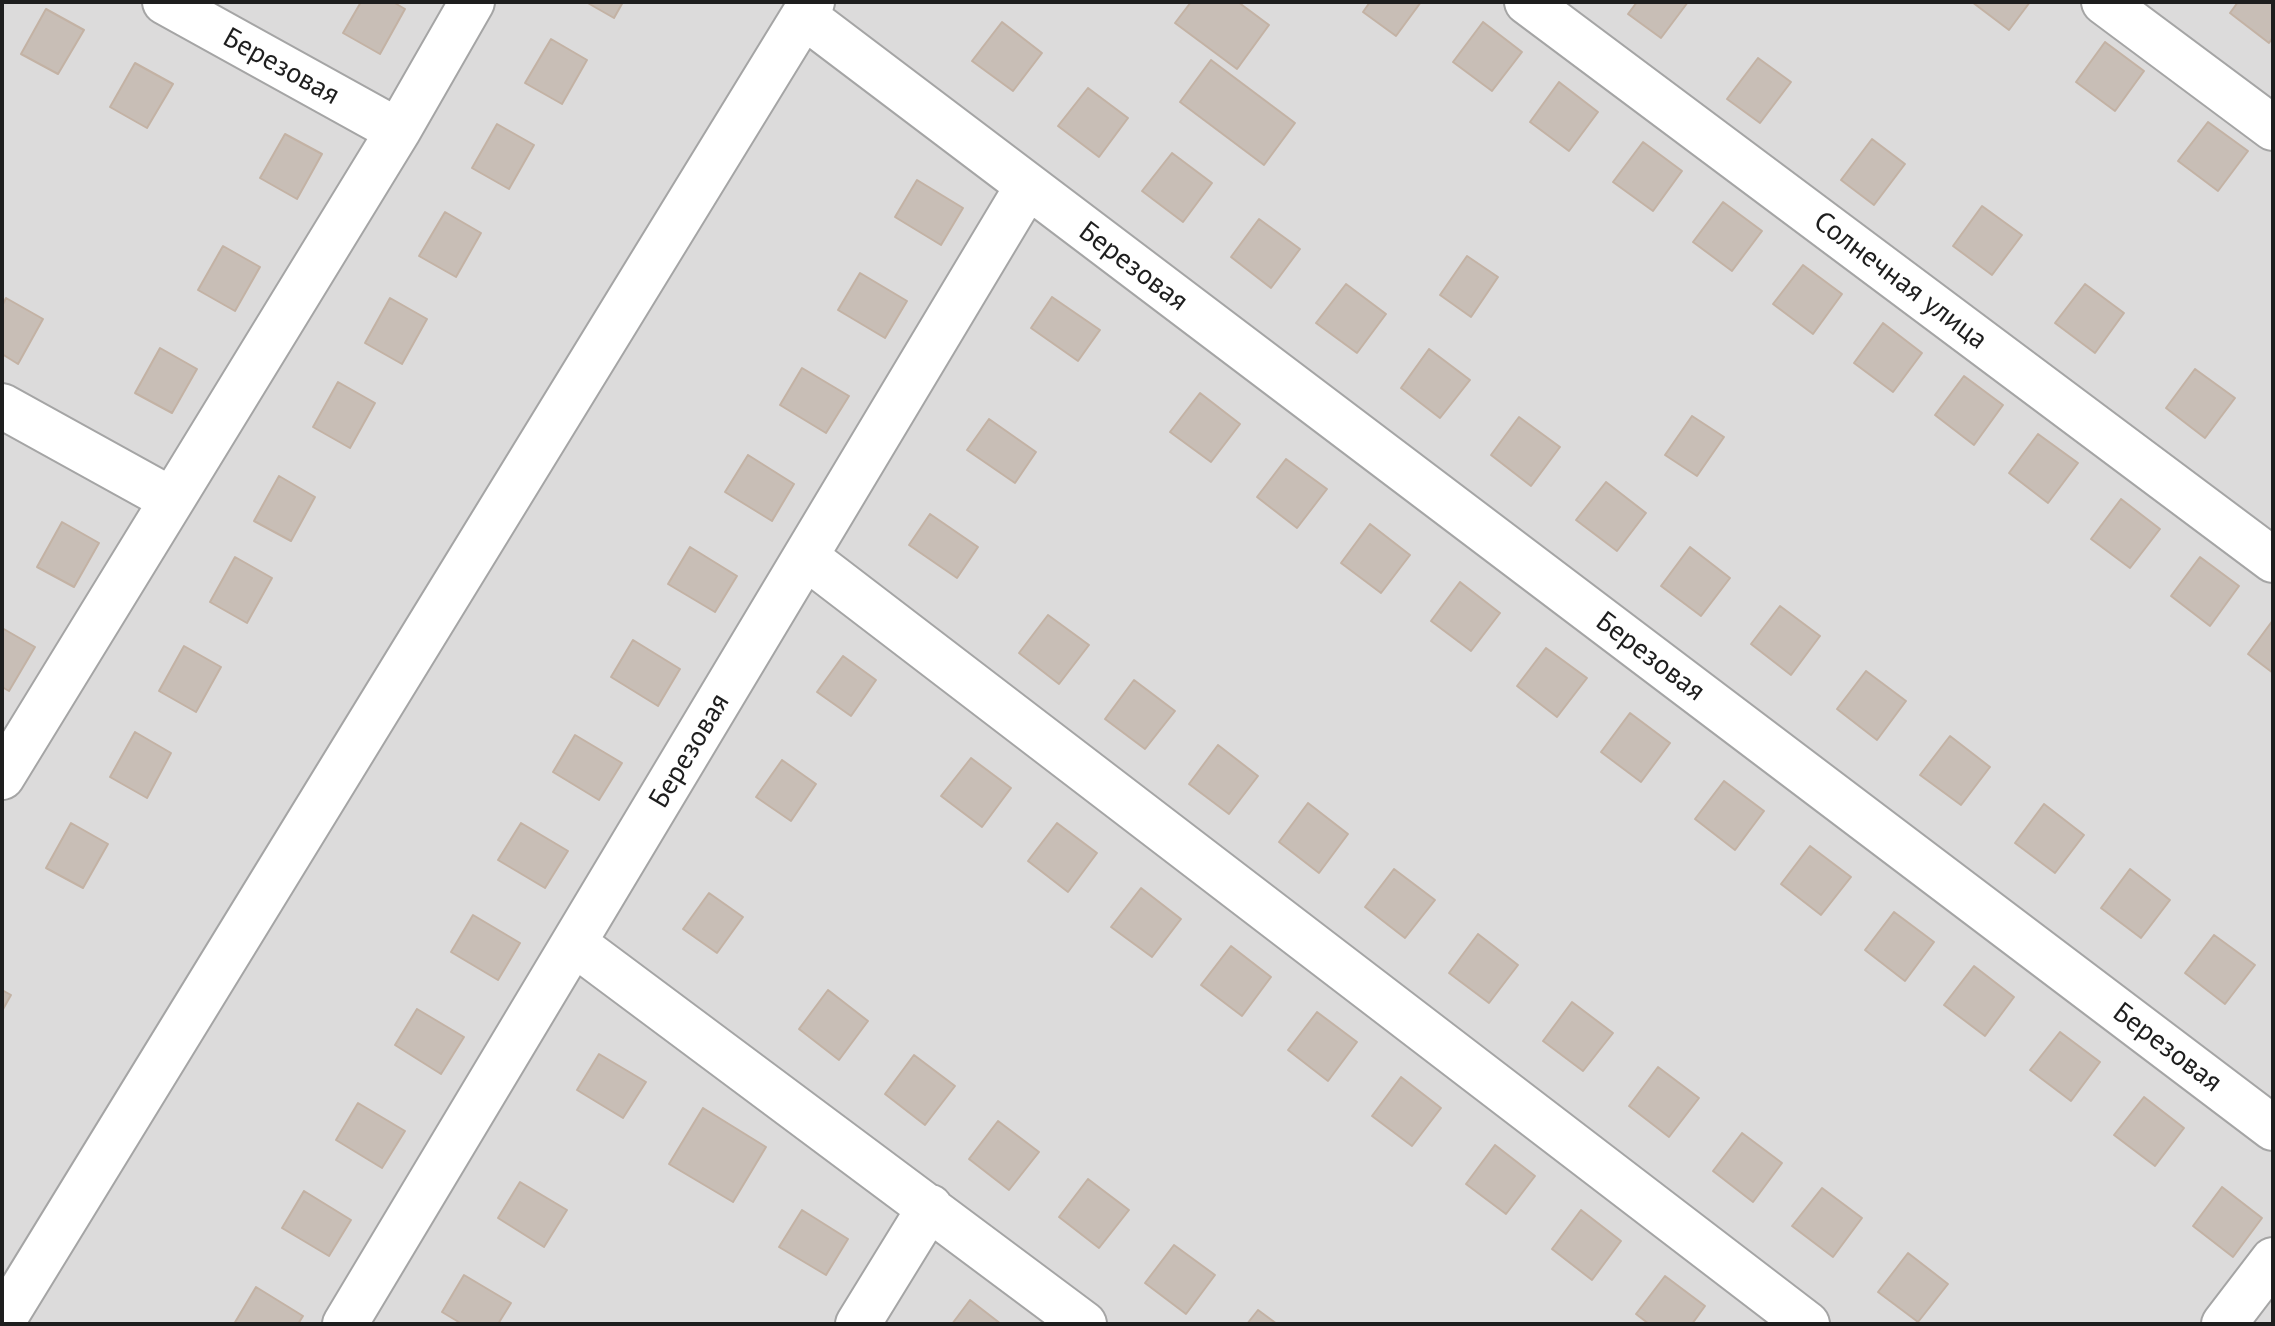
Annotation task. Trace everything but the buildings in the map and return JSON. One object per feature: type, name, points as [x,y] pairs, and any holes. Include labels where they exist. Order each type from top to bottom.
[{"type":"street","name":"Березовая","points":[[165,2],[398,131]]},
{"type":"street","points":[[2,777],[398,131],[472,2]]},
{"type":"street","name":"Солнечная улица","points":[[1527,2],[2273,560]]},
{"type":"street","points":[[2104,2],[2273,128]]},
{"type":"street","name":"Березовая","points":[[808,9],[1027,187],[2273,1128]]},
{"type":"street","points":[[2,1322],[808,9]]},
{"type":"street","name":"Березовая","points":[[345,1324],[1027,187]]},
{"type":"street","points":[[2,406],[172,500]]},
{"type":"street","points":[[806,557],[1807,1324]]},
{"type":"street","points":[[575,944],[1084,1324]]},
{"type":"street","points":[[858,1324],[930,1207]]},
{"type":"street","points":[[2224,1324],[2273,1260]]},
{"type":"shaded area","points":[[2,2],[2273,2],[2273,1324],[2,1324]]}]
